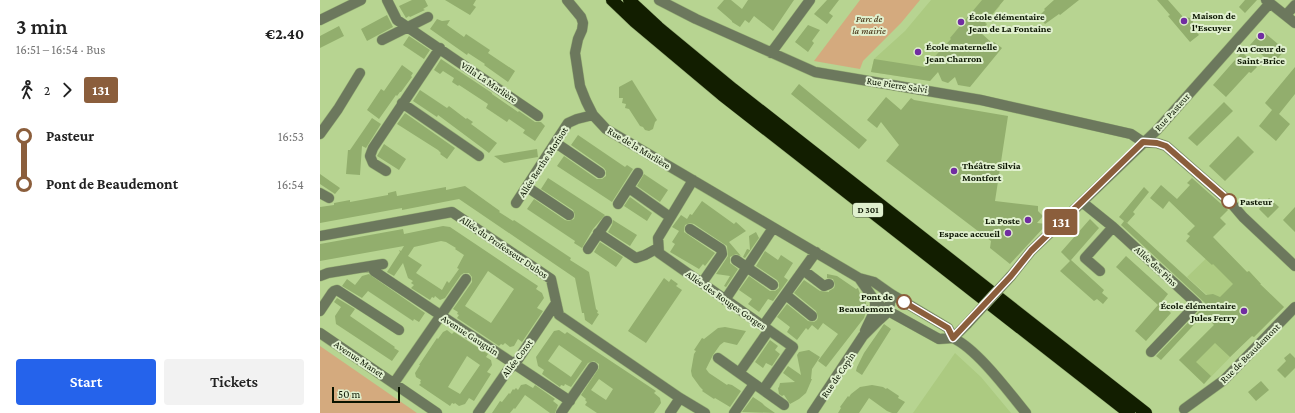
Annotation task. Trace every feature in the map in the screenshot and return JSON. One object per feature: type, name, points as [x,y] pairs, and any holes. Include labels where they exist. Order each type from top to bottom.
[{"type":"highway","name":"D 301","points":[[612,0],[635,22],[722,95],[1129,413]]},
{"type":"highway","name":"D 301","points":[[629,0],[658,27],[739,93],[1146,413]]},
{"type":"street","points":[[320,20],[361,0]]},
{"type":"street","name":"Villa La Marlière","points":[[386,0],[397,20],[538,116]]},
{"type":"street","name":"Rue de la Marlière","points":[[567,0],[581,17],[583,23],[575,53],[576,70],[580,86],[593,115],[606,128],[859,278],[874,282],[891,294],[948,328],[953,338],[939,339],[890,312],[875,301],[859,278]]},
{"type":"street","name":"Rue Pierre Salvi","points":[[659,0],[696,19],[815,72],[987,101],[1131,134],[1143,142],[1157,143],[1166,146],[1231,203],[1243,217],[1295,266]]},
{"type":"street","points":[[771,52],[810,0]]},
{"type":"street","points":[[1268,1],[1295,23]]},
{"type":"street","name":"Rue Pasteur","points":[[953,338],[1011,276],[1031,251],[1157,130],[1268,1]]},
{"type":"street","points":[[1286,15],[1295,5]]},
{"type":"street","points":[[382,40],[428,18]]},
{"type":"street","points":[[386,171],[373,163],[370,156],[373,148],[440,48]]},
{"type":"street","points":[[320,134],[338,109],[360,73]]},
{"type":"street","points":[[402,104],[479,156]]},
{"type":"street","name":"Allée Berthe Morisot","points":[[516,202],[568,123],[593,115]]},
{"type":"street","points":[[556,143],[600,173]]},
{"type":"street","points":[[618,204],[638,174]]},
{"type":"street","points":[[598,233],[636,258],[658,250],[658,238],[693,180]]},
{"type":"street","points":[[527,187],[569,215]]},
{"type":"street","points":[[629,188],[670,217]]},
{"type":"street","points":[[320,193],[329,198]]},
{"type":"street","name":"Allée des Pins","points":[[1082,202],[1113,227],[1197,304],[1151,352]]},
{"type":"street","name":"Allée du Professeur Dubos","points":[[320,236],[452,212],[551,279],[558,315],[680,398],[705,413]]},
{"type":"street","points":[[588,249],[607,221]]},
{"type":"street","points":[[1100,271],[1085,258],[1113,227]]},
{"type":"street","points":[[726,300],[773,228]]},
{"type":"street","points":[[690,229],[721,249],[722,254],[702,283]]},
{"type":"street","name":"Allée des Rouges Gorges","points":[[658,250],[793,347],[763,390]]},
{"type":"street","points":[[739,373],[786,295],[816,252]]},
{"type":"street","points":[[736,260],[773,285]]},
{"type":"street","points":[[320,276],[328,273],[383,264]]},
{"type":"street","name":"Avenue Gauguin","points":[[372,266],[374,271],[570,401]]},
{"type":"street","points":[[803,270],[824,286],[829,284]]},
{"type":"street","points":[[394,383],[466,279]]},
{"type":"street","points":[[320,311],[332,293],[337,290],[399,330]]},
{"type":"street","points":[[875,301],[891,294],[890,312]]},
{"type":"street","points":[[786,295],[812,316]]},
{"type":"street","name":"Rue de Copin","points":[[812,413],[863,336],[875,310],[875,301]]},
{"type":"street","name":"Allée Corot","points":[[478,413],[508,370],[515,364],[556,303]]},
{"type":"street","name":"Rue de Beaudemont","points":[[1184,409],[1224,380],[1295,308]]},
{"type":"street","name":"Rue de Copin","points":[[863,336],[878,321],[890,312]]},
{"type":"street","name":"Avenue Manet","points":[[320,333],[437,413]]},
{"type":"street","points":[[953,338],[964,345],[985,365],[1026,413]]},
{"type":"street","points":[[718,358],[784,405]]},
{"type":"street","points":[[561,413],[592,367]]},
{"type":"street","points":[[734,413],[754,384]]},
{"type":"street","points":[[670,413],[680,398]]},
{"type":"shaded area","name":"École maternelle Jean Charron","points":[[931,0],[1001,0],[998,4],[1000,6],[989,19],[986,17],[983,20],[987,24],[980,32],[976,28],[930,81],[871,72],[874,59],[905,31]]},
{"type":"shaded area","name":"École élémentaire Jules Ferry","points":[[1220,245],[1247,272],[1249,271],[1284,307],[1254,337],[1252,336],[1247,340],[1204,384],[1179,360],[1215,324],[1205,315],[1216,303],[1187,277]]},
{"type":"shaded area","points":[[955,353],[981,377],[1011,413],[913,413]]},
{"type":"green space","name":"Parc de la mairie","points":[[860,0],[920,0],[901,23],[863,61],[860,69],[814,61]]},
{"type":"green space","points":[[320,346],[417,413],[320,413]]},
{"type":"building","points":[[412,0],[425,0],[428,6],[423,9],[425,10],[406,18],[399,6]]},
{"type":"building","points":[[445,0],[476,0],[473,5],[476,7],[470,15]]},
{"type":"building","points":[[724,0],[731,0],[742,9],[748,0],[794,0],[773,31],[754,16],[749,23],[745,20],[740,27],[732,22],[717,8]]},
{"type":"building","points":[[827,0],[839,0],[829,13],[833,16],[827,24],[814,14]]},
{"type":"building","points":[[982,0],[1004,0],[985,23],[987,24],[980,32],[992,43],[994,42],[1002,48],[970,87],[958,85],[955,77],[948,83],[942,81],[938,72],[930,81],[871,72],[874,59],[925,67],[951,39],[950,38]]},
{"type":"building","points":[[1054,0],[1079,0],[1060,15],[1059,14],[1045,24],[1040,18],[1043,16],[1041,14],[1045,10],[1044,9]]},
{"type":"building","points":[[1157,0],[1168,0],[1183,17],[1191,18],[1193,21],[1192,27],[1199,35],[1190,42],[1168,16],[1170,15]]},
{"type":"building","points":[[1245,0],[1257,0],[1245,13],[1239,7]]},
{"type":"building","points":[[387,15],[393,27],[367,41],[361,29]]},
{"type":"building","points":[[437,19],[442,21],[450,20],[447,25],[464,37],[466,34],[490,50],[488,53],[515,71],[508,82],[484,65],[485,64],[468,53],[467,55],[430,29]]},
{"type":"building","points":[[808,25],[820,30],[812,41],[814,43],[808,52],[795,42]]},
{"type":"building","points":[[339,26],[344,36],[320,48],[320,36]]},
{"type":"building","points":[[1265,33],[1285,50],[1273,64],[1250,45],[1258,36],[1264,35]]},
{"type":"building","points":[[409,36],[430,50],[424,59],[403,45]]},
{"type":"building","points":[[1242,52],[1257,67],[1251,73],[1249,72],[1226,97],[1213,85]]},
{"type":"building","points":[[441,59],[518,112],[519,111],[535,122],[541,122],[545,126],[535,141],[523,133],[525,130],[509,119],[507,122],[486,108],[488,104],[452,82],[454,78],[443,71],[440,74],[434,70]]},
{"type":"building","points":[[402,65],[413,73],[411,76],[412,77],[401,92],[397,96],[396,95],[379,119],[367,110],[381,89],[384,91]]},
{"type":"building","points":[[1295,67],[1295,94],[1279,114],[1290,124],[1276,141],[1259,126],[1272,110],[1265,103]]},
{"type":"building","points":[[632,80],[657,120],[653,129],[649,131],[640,126],[629,109],[625,108],[626,104],[622,103],[623,98],[619,98],[619,87]]},
{"type":"building","points":[[799,84],[867,140],[859,149],[791,94]]},
{"type":"building","points":[[420,90],[447,108],[449,106],[466,119],[467,118],[473,122],[471,124],[497,143],[489,153],[438,115],[437,117],[413,101]]},
{"type":"building","name":"Théâtre Silvia Montfort","points":[[886,97],[901,110],[911,98],[914,100],[1008,116],[995,201],[1038,206],[1038,211],[1043,216],[1037,223],[1047,224],[1010,264],[990,248],[991,241],[886,161],[899,145],[881,122],[877,128],[867,120]]},
{"type":"building","points":[[1224,102],[1233,111],[1197,146],[1188,138]]},
{"type":"building","points":[[405,113],[455,148],[447,159],[440,154],[441,153],[438,150],[397,124]]},
{"type":"building","points":[[372,118],[381,124],[366,148],[362,146],[360,175],[346,174],[348,150],[350,150]]},
{"type":"building","points":[[578,135],[625,167],[627,165],[633,169],[612,202],[557,166],[564,156],[597,179],[602,179],[606,176],[606,171],[604,168],[571,145]]},
{"type":"building","points":[[1238,136],[1254,152],[1225,181],[1209,166]]},
{"type":"building","points":[[384,144],[406,159],[399,170],[377,156]]},
{"type":"building","points":[[537,149],[538,157],[504,163],[494,156]]},
{"type":"building","points":[[320,174],[340,188],[335,194],[320,184]]},
{"type":"building","points":[[644,174],[668,190],[660,202],[637,186]]},
{"type":"building","points":[[548,178],[605,215],[593,229],[582,248],[574,243],[575,241],[527,209],[534,199],[565,220],[569,221],[574,219],[575,215],[573,210],[541,189]]},
{"type":"building","points":[[1192,178],[1228,210],[1220,218],[1226,224],[1213,237],[1284,307],[1254,337],[1252,336],[1230,357],[1215,343],[1196,362],[1211,376],[1204,384],[1179,360],[1214,325],[1204,314],[1161,360],[1156,356],[1205,303],[1121,225],[1124,221],[1119,217],[1144,187],[1149,192],[1133,212],[1135,214],[1127,223],[1206,295],[1213,294],[1220,297],[1233,284],[1213,264],[1212,265],[1186,241],[1190,236],[1187,234],[1195,226],[1169,201],[1163,209],[1150,198],[1161,185],[1177,199],[1190,185],[1187,183]]},
{"type":"building","points":[[465,186],[500,211],[499,212],[513,221],[514,220],[571,258],[570,260],[589,272],[596,309],[598,311],[597,313],[599,314],[592,325],[585,320],[584,313],[582,313],[575,278],[459,199],[320,223],[320,207],[334,205],[334,203],[350,200],[350,202],[388,195],[388,193],[396,191],[397,196],[446,187],[446,190]]},
{"type":"building","points":[[630,197],[652,213],[647,221],[624,206]]},
{"type":"building","points":[[1269,198],[1279,207],[1268,218],[1259,209]]},
{"type":"building","points":[[702,201],[734,224],[736,222],[746,231],[729,242],[741,256],[736,254],[730,257],[730,263],[738,269],[726,287],[724,286],[730,276],[716,274],[728,256],[727,246],[694,224],[690,223],[685,225],[684,232],[715,253],[705,266],[703,264],[699,269],[670,252],[675,244],[672,242],[679,231],[672,227],[681,215],[687,219],[690,214],[692,215]]},
{"type":"building","points":[[1295,207],[1295,232],[1283,220]]},
{"type":"building","points":[[1090,219],[1099,228],[1071,260],[1104,290],[1102,293],[1108,298],[1103,304],[1097,299],[1094,301],[1060,271],[1070,261],[1061,252]]},
{"type":"building","points":[[613,220],[637,235],[630,246],[608,232]]},
{"type":"building","points":[[443,226],[450,227],[538,286],[536,289],[542,293],[544,298],[537,308],[543,311],[522,342],[518,339],[514,346],[510,347],[505,343],[499,346],[457,318],[459,315],[457,314],[458,312],[453,309],[472,282],[472,277],[469,273],[464,273],[461,275],[445,298],[440,300],[435,296],[430,300],[411,288],[414,285],[411,283],[413,281],[408,278],[403,263],[394,276],[387,272],[400,252],[399,250],[401,251],[404,246],[320,261],[320,244],[403,229],[404,234]],"holes":[[[441,241],[446,242],[456,248],[455,249],[464,255],[457,268],[459,269],[449,283],[447,281],[442,290],[416,273],[422,265],[408,256],[414,247]],[[488,271],[514,289],[491,323],[465,306]]]},
{"type":"building","points":[[756,232],[759,238],[745,258],[743,257],[747,249],[750,250],[749,236]]},
{"type":"building","points":[[600,242],[623,257],[616,267],[594,252]]},
{"type":"building","points":[[765,251],[778,260],[781,255],[793,263],[784,277],[788,280],[773,301],[768,299],[759,312],[748,304],[752,299],[739,290],[749,276],[770,291],[775,291],[779,288],[779,283],[777,280],[756,266]]},
{"type":"building","points":[[1126,256],[1168,294],[1161,303],[1171,313],[1146,341],[1135,331],[1158,305],[1116,267]]},
{"type":"building","points":[[369,274],[425,313],[419,322],[414,319],[413,321],[368,291],[362,298],[342,286],[347,279],[355,285],[362,276]]},
{"type":"building","points":[[827,274],[837,276],[856,289],[858,288],[861,297],[864,296],[866,299],[866,305],[868,305],[864,318],[826,367],[818,361],[838,334],[823,323],[818,330],[812,325],[808,330],[806,328],[797,340],[787,332],[790,327],[777,317],[787,304],[808,321],[814,322],[817,320],[818,317],[816,311],[794,293],[804,280],[820,291],[829,292],[835,285],[833,279],[827,278]]},
{"type":"building","points":[[664,278],[669,282],[671,279],[678,284],[676,286],[682,290],[646,343],[628,331]]},
{"type":"building","points":[[337,298],[355,309],[350,316],[399,351],[392,361],[336,324],[335,316],[341,307],[334,302]]},
{"type":"building","points":[[884,324],[891,329],[862,375],[856,371],[857,367],[864,353]]},
{"type":"building","points":[[725,327],[746,331],[737,345],[724,342],[720,345],[706,369],[709,373],[727,385],[732,385],[741,391],[730,407],[702,391],[703,390],[692,376],[691,371],[694,354],[696,351],[694,350],[702,338],[704,339],[718,328]]},
{"type":"building","points":[[447,330],[452,334],[454,332],[488,354],[486,357],[491,360],[492,365],[487,372],[491,374],[474,401],[469,398],[465,404],[459,406],[452,403],[450,406],[419,385],[421,380],[416,377],[415,373],[437,338],[438,339],[443,332]],"holes":[[[467,356],[480,365],[460,394],[448,387]]]},
{"type":"building","points":[[559,330],[565,334],[567,332],[656,391],[654,393],[660,398],[661,403],[654,413],[597,413],[585,405],[587,402],[585,400],[586,399],[581,395],[599,368],[599,364],[594,361],[588,363],[571,387],[565,384],[564,386],[561,385],[560,387],[542,374],[544,370],[538,366],[536,357],[554,331]],"holes":[[[559,345],[582,361],[571,377],[548,361]],[[599,379],[613,389],[606,400],[591,390]]]},
{"type":"building","points":[[770,340],[778,346],[775,350],[780,354],[772,366],[766,363],[763,368],[755,362]]},
{"type":"building","points":[[809,350],[820,357],[812,369],[812,379],[806,393],[790,404],[784,395],[782,396],[779,394],[778,388],[780,383],[795,382],[783,373],[788,366],[801,375],[797,355],[799,352]]},
{"type":"building","points":[[1290,353],[1295,358],[1295,368],[1285,378],[1277,370],[1286,361],[1284,358]]},
{"type":"building","points":[[1261,381],[1269,390],[1256,401],[1248,392]]},
{"type":"building","points":[[526,384],[533,388],[535,385],[555,399],[553,401],[558,405],[555,413],[550,413],[525,395],[515,409],[514,408],[510,413],[492,413],[500,401],[502,402],[513,389],[514,390],[516,388],[518,390],[521,385]]},
{"type":"building","points":[[872,385],[887,388],[905,402],[897,413],[887,411],[869,398],[859,413],[838,413],[841,408],[840,407],[848,396],[849,397],[860,387]]},
{"type":"building","points":[[753,397],[762,403],[775,413],[742,412]]},
{"type":"bus line","name":"131","points":[[904,302],[948,328],[953,338],[1011,276],[1031,251],[1143,142],[1157,143],[1166,146],[1229,201]]},
{"type":"place","name":"Maison de l'Escuyer","points":[[1184,21]]},
{"type":"place","name":"École élémentaire Jean de La Fontaine","points":[[961,22]]},
{"type":"place","name":"Au Cœur de Saint-Brice","points":[[1261,36]]},
{"type":"place","name":"École maternelle Jean Charron","points":[[918,52]]},
{"type":"place","name":"Théâtre Silvia Montfort","points":[[954,171]]},
{"type":"place","name":"Pasteur","points":[[1229,201]]},
{"type":"place","name":"La Poste","points":[[1028,220]]},
{"type":"place","name":"Espace accueil","points":[[1008,233]]},
{"type":"place","name":"Pont de Beaudemont","points":[[904,302]]},
{"type":"place","name":"École élémentaire Jules Ferry","points":[[1244,311]]}]
